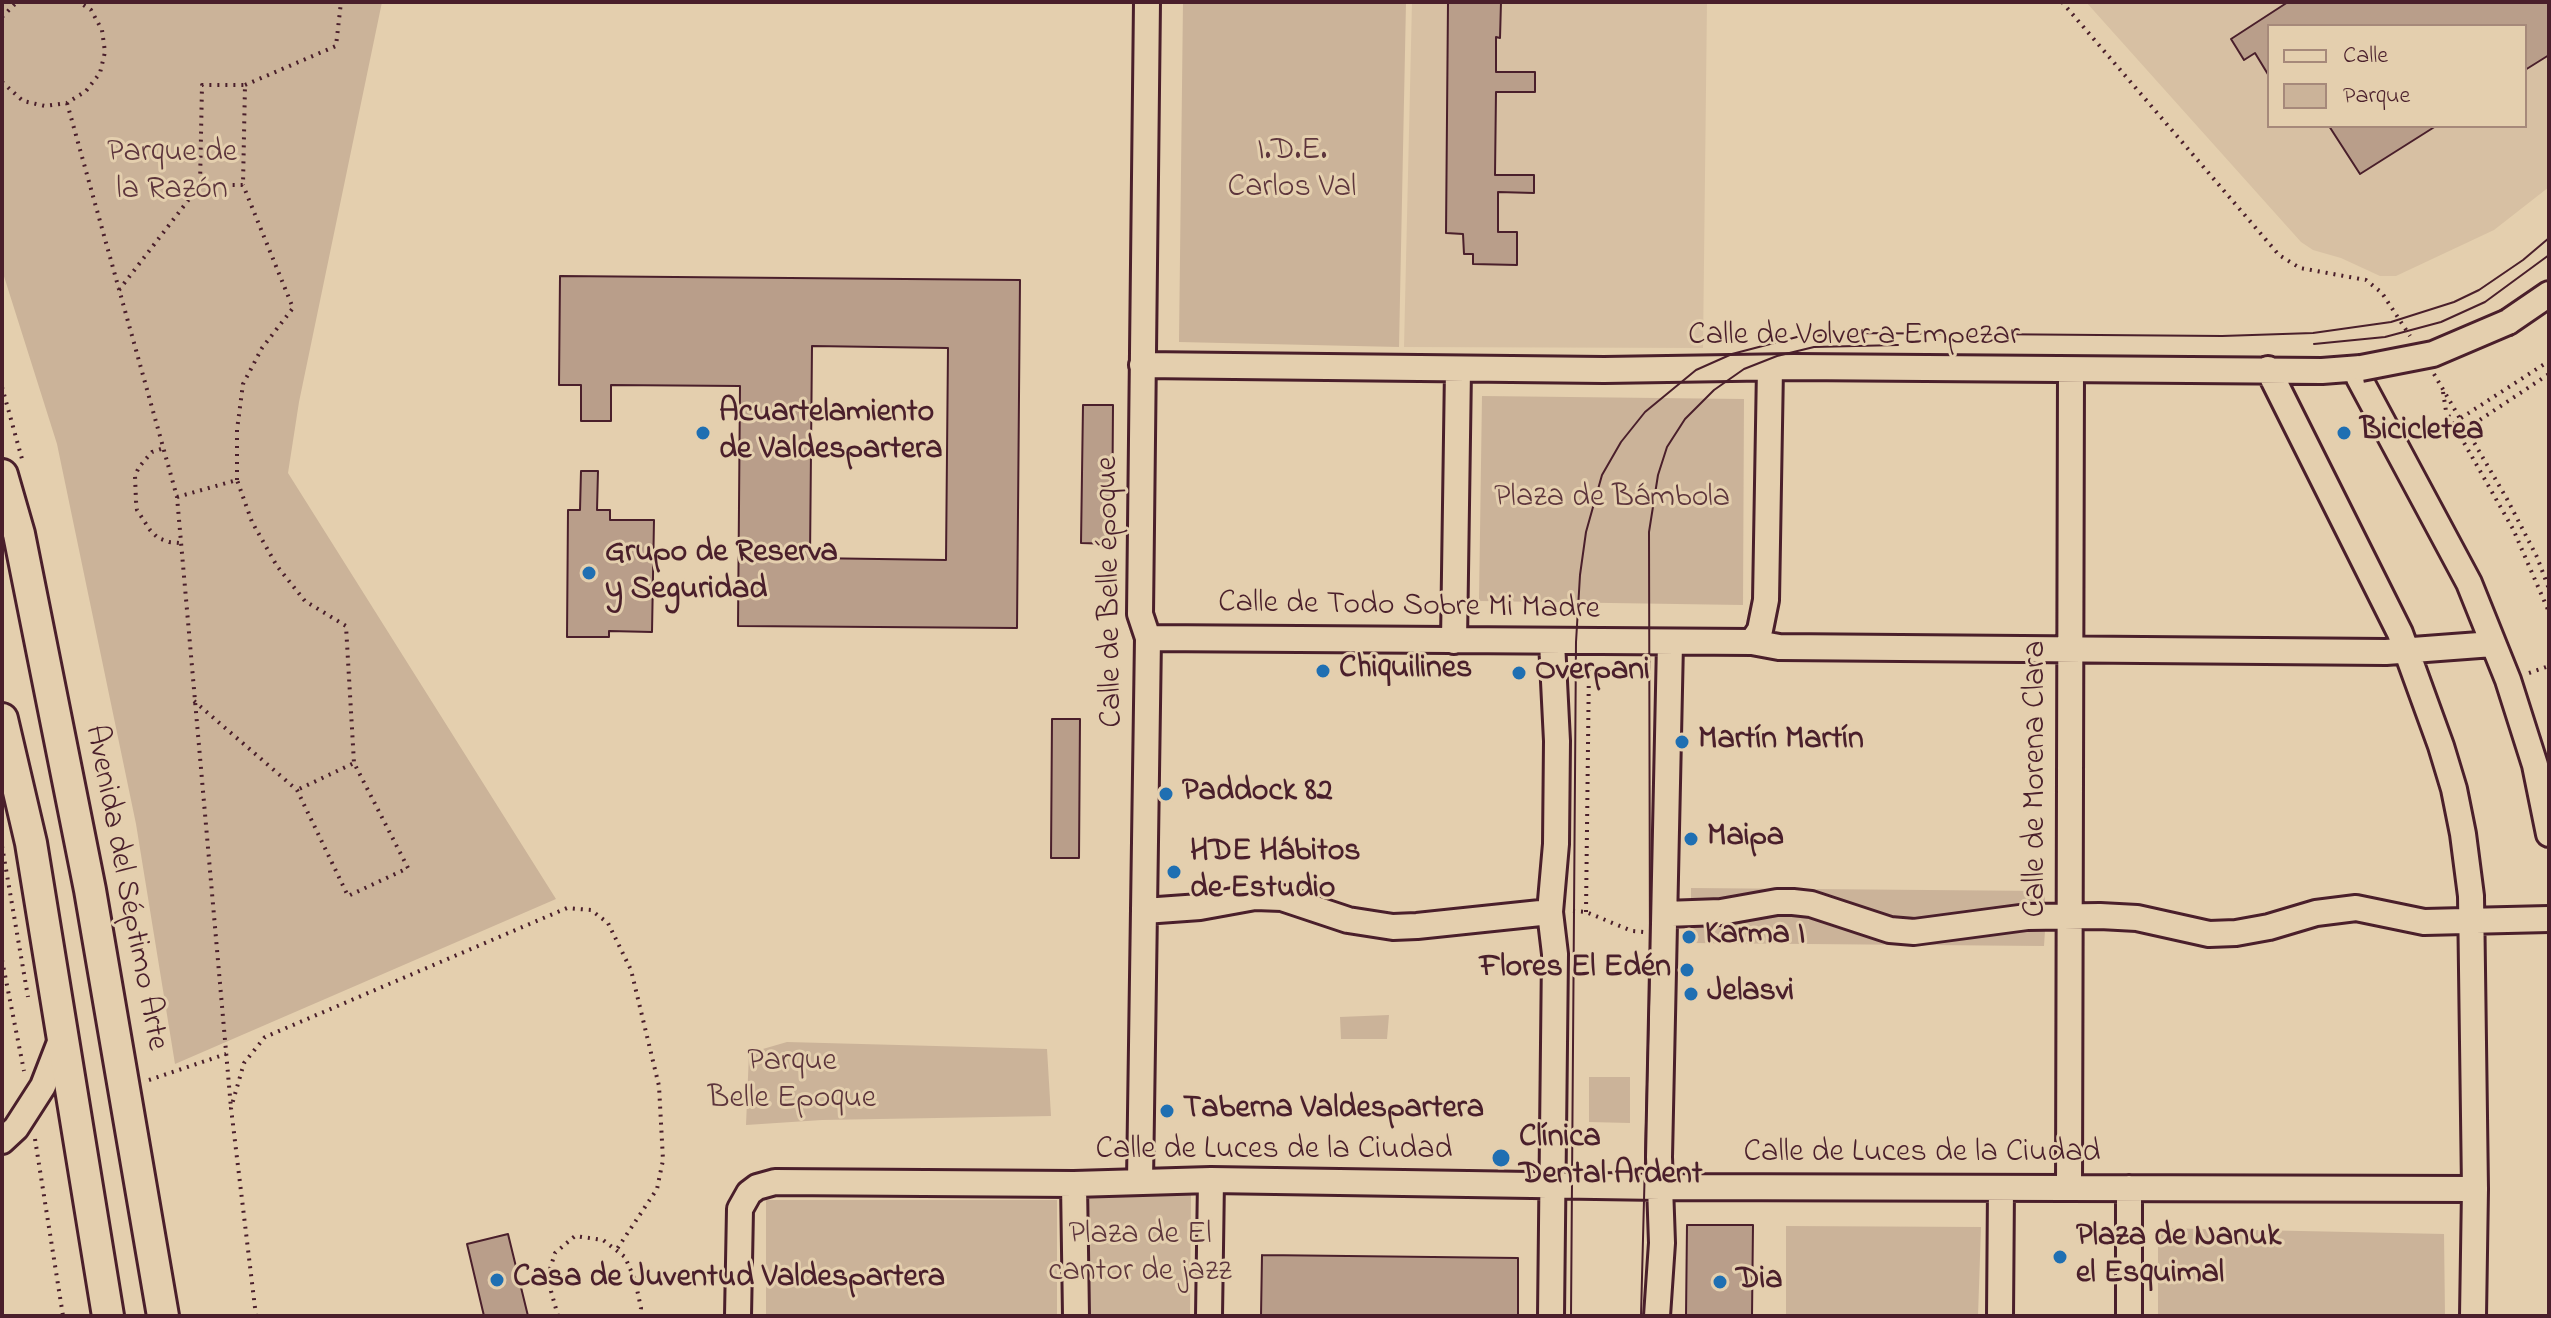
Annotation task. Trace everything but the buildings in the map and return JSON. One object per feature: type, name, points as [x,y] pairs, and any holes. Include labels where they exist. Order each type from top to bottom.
[{"type":"main road","name":"Avenida del Séptimo Arte","points":[[2,475],[19,534],[90,890],[163,1316]]},
{"type":"main road","points":[[2,719],[31,843],[108,1316]]},
{"type":"street","name":"Calle de Belle époque","points":[[1140,1181],[1148,638],[1140,614],[1147,2]]},
{"type":"street","name":"Calle de Volver a Empezar","points":[[1142,365],[1458,369],[2268,369],[2360,373],[2433,354],[2508,322],[2549,294]]},
{"type":"street","points":[[1752,642],[1760,630],[1766,600],[1770,368]]},
{"type":"street","points":[[1454,641],[1458,369]]},
{"type":"street","points":[[2268,369],[2388,606],[2454,789],[2468,867],[2471,922],[2475,1189],[2473,1316]]},
{"type":"street","name":"Calle de Morena Clara","points":[[2069,1188],[2071,370]]},
{"type":"street","points":[[2360,373],[2469,583],[2508,680],[2535,765],[2549,834]]},
{"type":"street","name":"Calle de Todo Sobre Mi Madre","points":[[1148,638],[1670,643]]},
{"type":"street","points":[[1551,1316],[1555,954],[1550,912],[1556,844],[1557,741],[1552,642]]},
{"type":"street","points":[[1657,1316],[1662,1243],[1659,1142],[1670,643],[1752,642],[1779,647],[2407,652],[2493,644]]},
{"type":"street","points":[[1144,911],[1200,907],[1255,897],[1282,898],[1348,920],[1393,927],[1550,912]]},
{"type":"street","points":[[1665,923],[1777,902],[1811,904],[1871,925],[1914,932],[2027,917],[2069,916],[2137,918],[2209,934],[2236,933],[2347,908],[2376,910],[2424,922],[2549,919]]},
{"type":"street","points":[[2,1141],[16,1128],[43,1086],[62,1037]]},
{"type":"street","points":[[1209,1316],[1211,1180]]},
{"type":"street","name":"Calle de Luces de la Ciudad","points":[[738,1316],[739,1216],[749,1193],[762,1184],[775,1182],[1074,1184],[1211,1180],[1660,1187],[2475,1189]]},
{"type":"street","points":[[1074,1184],[1076,1316]]},
{"type":"street","points":[[2000,1316],[2001,1188]]},
{"type":"street","points":[[2129,1188],[2129,1316]]},
{"type":"path","points":[[2,17],[17,2]]},
{"type":"path","points":[[2,82],[23,101],[45,106],[67,103],[86,91],[100,73],[105,52],[102,30],[91,10],[79,2]]},
{"type":"path","points":[[119,290],[200,185],[202,85],[245,85],[336,46],[341,2]]},
{"type":"path","points":[[2062,2],[2279,255],[2300,268],[2366,280],[2387,299]]},
{"type":"path","points":[[194,701],[297,790],[348,896],[408,868],[354,763],[346,626],[305,601],[277,566],[252,522],[237,480],[237,430],[243,384],[262,348],[293,308],[243,185],[245,85]]},
{"type":"path","points":[[67,103],[161,449],[177,497],[231,1108],[256,1316]]},
{"type":"path","points":[[200,185],[243,185]]},
{"type":"path","points":[[2461,418],[2549,361]]},
{"type":"path","points":[[2460,433],[2549,374]]},
{"type":"path","points":[[2549,589],[2525,533],[2443,389],[2445,406],[2520,542],[2549,612]]},
{"type":"path","points":[[161,449],[152,452],[139,467],[135,476],[136,501],[143,520],[158,538],[180,543]]},
{"type":"path","points":[[177,497],[237,480]]},
{"type":"path","points":[[1586,912],[1589,663]]},
{"type":"path","points":[[2528,673],[2549,666]]},
{"type":"path","points":[[297,790],[354,763]]},
{"type":"path","points":[[231,1108],[244,1063],[265,1037],[567,908],[591,910],[608,923],[631,970],[659,1086],[663,1160],[657,1189],[617,1249]]},
{"type":"path","points":[[1550,912],[1586,912],[1632,931],[1665,923]]},
{"type":"path","points":[[124,1088],[226,1054]]},
{"type":"path","points":[[558,1316],[551,1291],[550,1269],[555,1253],[575,1236],[603,1240],[625,1257],[635,1280],[640,1316]]},
{"type":"shaded area","points":[[1412,2],[1707,2],[1703,348],[1404,347]]},
{"type":"shaded area","points":[[2086,2],[2549,2],[2549,187],[2494,230],[2396,276],[2380,276],[2341,258],[2313,250],[2301,242]]},
{"type":"green space","name":"Parque de la Razón","points":[[2,2],[382,2],[299,402],[288,473],[556,899],[175,1064],[136,824],[57,444],[2,270]]},
{"type":"green space","name":"I.D.E. Carlos Val","points":[[1183,2],[1406,2],[1399,347],[1179,342]]},
{"type":"green space","name":"Plaza de Bámbola","points":[[1482,396],[1744,399],[1743,605],[1479,601]]},
{"type":"green space","points":[[1691,888],[2045,891],[2045,907],[2003,907],[1919,919],[1888,916],[1836,898],[1803,891],[1769,891],[1720,902],[1691,903]]},
{"type":"green space","points":[[1778,915],[1815,918],[1870,937],[1915,943],[1949,942],[2002,931],[2045,931],[2044,946],[1690,943],[1690,927],[1719,926]]},
{"type":"green space","points":[[1389,1015],[1387,1039],[1341,1039],[1340,1017]]},
{"type":"green space","name":"Parque Belle Epoque","points":[[787,1042],[1047,1049],[1051,1116],[822,1120],[746,1125],[749,1053]]},
{"type":"green space","points":[[1589,1077],[1630,1077],[1630,1123],[1589,1122]]},
{"type":"green space","name":"Plaza de El cantor de jazz","points":[[1089,1195],[1191,1195],[1190,1316],[1088,1316]]},
{"type":"green space","points":[[766,1200],[1057,1200],[1057,1316],[766,1316]]},
{"type":"green space","points":[[1786,1226],[1981,1227],[1978,1316],[1786,1316]]},
{"type":"green space","points":[[2158,1228],[2444,1234],[2445,1316],[2158,1316]]},
{"type":"tram line","points":[[1571,1316],[1576,642],[1580,575],[1586,532],[1602,475],[1621,442],[1645,412],[1696,370],[1732,354],[1797,337],[1853,333],[2222,336],[2313,333],[2391,322],[2454,302],[2479,290],[2549,238]]},
{"type":"tram line","points":[[2314,344],[2385,337],[2441,322],[2485,302],[2549,255]]},
{"type":"tram line","points":[[1641,1316],[1650,968],[1649,532],[1658,475],[1667,447],[1685,419],[1714,390],[1744,369],[1777,356],[1814,347],[1898,345]]},
{"type":"place","name":"Acuartelamiento de Valdespartera","points":[[703,433]]},
{"type":"place","name":"Bicicletea","points":[[2344,433]]},
{"type":"place","name":"Grupo de Reserva y Seguridad","points":[[589,573]]},
{"type":"place","name":"Chiquilines","points":[[1323,671]]},
{"type":"place","name":"Overpani","points":[[1519,673]]},
{"type":"place","name":"Martín Martín","points":[[1682,742]]},
{"type":"place","name":"Paddock 82","points":[[1166,794]]},
{"type":"place","name":"Maipa","points":[[1691,839]]},
{"type":"place","name":"HDE Hábitos de Estudio","points":[[1174,872]]},
{"type":"place","name":"Karma I","points":[[1689,937]]},
{"type":"place","name":"Flores El Edén","points":[[1687,970]]},
{"type":"place","name":"Jelasvi","points":[[1691,994]]},
{"type":"place","name":"Taberna Valdespartera","points":[[1167,1111]]},
{"type":"place","name":"Clínica Dental Ardent","points":[[1501,1158]]},
{"type":"place","name":"Plaza de Nanuk el Esquimal","points":[[2060,1257]]},
{"type":"place","name":"Casa de Juventud Valdespartera","points":[[497,1280]]},
{"type":"place","name":"Dia","points":[[1720,1282]]}]
